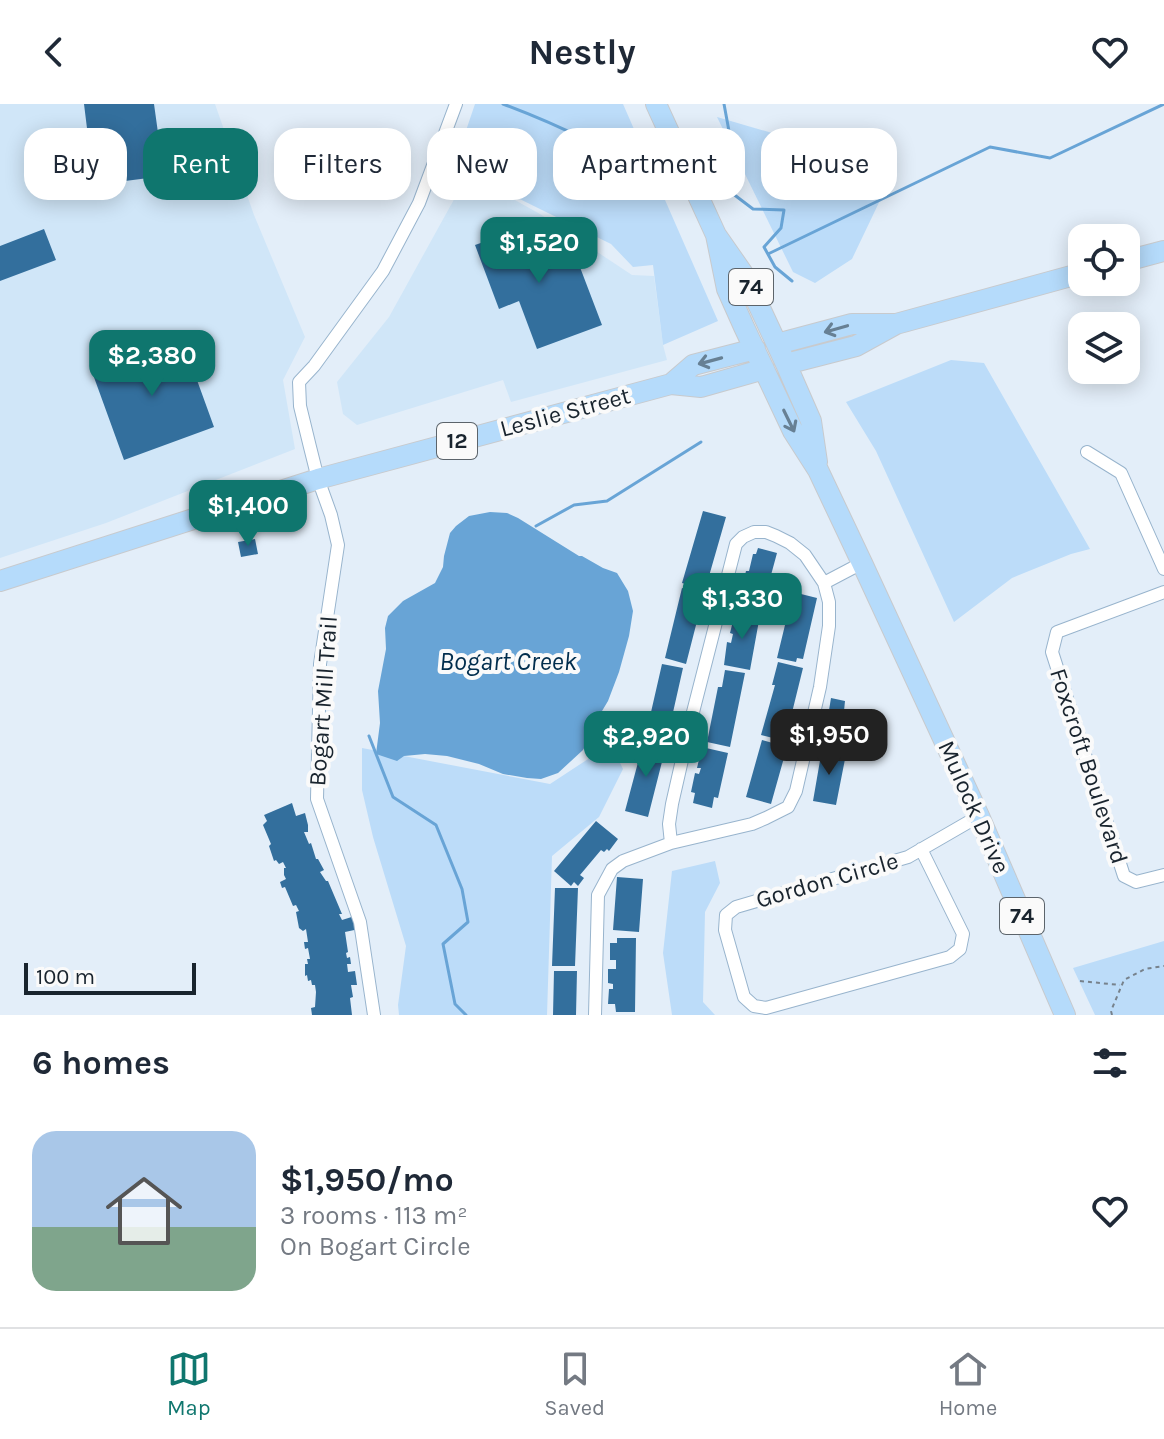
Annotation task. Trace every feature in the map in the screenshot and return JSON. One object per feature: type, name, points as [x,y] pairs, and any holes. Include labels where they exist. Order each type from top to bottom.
[{"type":"main road","name":"Mulock Drive","points":[[656,104],[716,235],[746,278],[786,364],[811,421],[818,470]]},
{"type":"main road","name":"Mulock Drive","points":[[716,235],[727,289],[793,431],[818,470],[862,563],[979,816],[1065,1015]]},
{"type":"main road","points":[[1140,257],[1164,251]]},
{"type":"main road","points":[[786,364],[856,346],[896,324],[1068,277]]},
{"type":"main road","points":[[777,344],[852,324],[896,324]]},
{"type":"main road","name":"Leslie Street","points":[[671,384],[693,365],[755,349]]},
{"type":"main road","name":"Leslie Street","points":[[0,581],[318,479],[671,384],[701,387],[764,369]]},
{"type":"street","name":"Bogart Mill Trail","points":[[374,1015],[360,922],[317,799],[320,664],[338,545],[300,406],[299,382],[383,271],[419,203],[456,104]]},
{"type":"street","points":[[1087,452],[1121,473],[1164,569]]},
{"type":"street","points":[[595,1015],[598,895],[612,869],[623,861],[671,843],[752,824],[788,807],[796,791],[820,687],[829,626],[829,602],[824,583],[805,555],[790,543],[766,532],[754,532],[736,544],[672,804],[669,824],[671,843]]},
{"type":"street","points":[[824,583],[862,563]]},
{"type":"street","name":"Foxcroft Boulevard","points":[[1164,592],[1057,632],[1052,652],[1124,876],[1136,882],[1164,875]]},
{"type":"street","name":"Gordon Circle","points":[[921,849],[963,934],[960,949],[950,957],[766,1008],[754,1006],[744,997],[725,930],[726,915],[736,907],[908,857],[921,849],[979,816]]},
{"type":"path","points":[[1112,1015],[1124,980],[1145,969],[1164,966]]},
{"type":"path","points":[[1080,981],[1121,985]]},
{"type":"shaded area","points":[[0,104],[215,104],[223,128],[143,128],[143,200],[249,200],[305,337],[283,380],[295,449],[106,523],[0,558]]},
{"type":"shaded area","points":[[475,104],[623,104],[634,128],[553,128],[553,200],[665,200],[718,321],[663,345],[653,265],[633,267],[611,244],[522,200],[537,200],[537,128],[467,128]]},
{"type":"shaded area","points":[[717,117],[761,130],[761,200],[880,200],[852,259],[815,283],[793,272],[745,174],[745,128],[722,128]]},
{"type":"shaded area","points":[[454,200],[515,200],[632,275],[654,276],[667,360],[511,402],[503,380],[357,425],[343,414],[337,382],[389,317]]},
{"type":"shaded area","points":[[951,360],[984,363],[1090,549],[1012,578],[954,622],[876,451],[846,402]]},
{"type":"shaded area","points":[[611,744],[623,769],[599,817],[552,856],[547,1015],[399,1015],[406,946],[362,790],[362,748],[550,784]]},
{"type":"shaded area","points":[[715,861],[720,883],[705,912],[703,1002],[715,1015],[672,1015],[663,953],[672,871]]},
{"type":"shaded area","points":[[1164,941],[1164,1015],[1095,1015],[1073,968]]},
{"type":"water","name":"Bogart Creek","points":[[507,513],[518,518],[579,556],[617,573],[628,591],[633,611],[619,672],[592,735],[583,750],[558,773],[541,779],[503,774],[447,756],[404,756],[397,761],[376,754],[380,723],[378,691],[388,616],[403,601],[435,583],[443,567],[450,533],[456,526],[469,516]]},
{"type":"building","points":[[84,104],[154,104],[157,128],[143,128],[143,179],[127,181],[127,128],[87,128]]},
{"type":"building","points":[[535,224],[540,236],[546,234],[551,246],[561,243],[569,265],[578,262],[602,325],[537,349],[519,301],[499,309],[475,245]]},
{"type":"building","points":[[44,229],[56,260],[0,281],[0,246]]},
{"type":"building","points":[[181,336],[214,427],[124,460],[91,369]]},
{"type":"building","points":[[703,511],[726,517],[705,590],[682,583]]},
{"type":"building","points":[[255,539],[258,554],[241,557],[238,542]]},
{"type":"building","points":[[758,548],[777,553],[761,612],[740,606],[746,571],[749,571],[753,554]]},
{"type":"building","points":[[682,588],[704,594],[686,664],[665,658]]},
{"type":"building","points":[[793,592],[817,598],[803,659],[797,658],[796,662],[777,658]]},
{"type":"building","points":[[740,611],[760,615],[750,670],[724,665],[727,642],[731,643],[733,634],[730,633],[734,617],[739,618]]},
{"type":"building","points":[[778,662],[803,668],[785,741],[761,735]]},
{"type":"building","points":[[662,664],[683,668],[667,739],[646,734]]},
{"type":"building","points":[[725,670],[745,673],[730,747],[707,742],[718,687],[722,687]]},
{"type":"building","points":[[831,698],[845,701],[844,711],[853,712],[847,750],[823,747]]},
{"type":"building","points":[[644,740],[666,746],[648,817],[625,811]]},
{"type":"building","points":[[762,740],[787,747],[771,804],[746,797]]},
{"type":"building","points":[[706,748],[728,753],[718,798],[714,797],[712,808],[693,803],[695,793],[691,792],[695,773],[699,774],[701,768],[697,768],[701,751],[705,752]]},
{"type":"building","points":[[822,749],[846,754],[836,805],[813,801]]},
{"type":"building","points":[[292,803],[296,816],[305,813],[308,832],[304,832],[324,870],[320,872],[328,881],[342,920],[358,915],[359,929],[345,932],[346,953],[351,964],[347,964],[348,972],[355,971],[357,985],[351,985],[352,1015],[312,1015],[316,992],[315,985],[305,976],[305,964],[310,959],[304,942],[308,942],[306,929],[303,931],[299,928],[296,912],[299,911],[296,905],[293,906],[285,887],[282,888],[280,882],[286,879],[286,868],[283,862],[279,864],[274,861],[263,825],[267,821],[264,815]]},
{"type":"building","points":[[596,821],[618,839],[609,851],[601,850],[580,875],[584,878],[578,886],[574,882],[571,886],[554,871]]},
{"type":"building","points":[[617,877],[643,879],[639,932],[613,930]]},
{"type":"building","points":[[555,888],[578,888],[575,966],[552,966]]},
{"type":"building","points":[[617,938],[636,938],[635,1012],[616,1012],[615,1004],[608,1004],[609,989],[613,989],[613,984],[608,983],[608,969],[616,969],[616,960],[610,960],[610,943],[617,943]]},
{"type":"building","points":[[554,971],[577,971],[576,1015],[553,1015]]},
{"type":"waterway","name":"Bogart Creek","points":[[503,104],[561,128]]},
{"type":"waterway","points":[[724,104],[728,128]]},
{"type":"waterway","points":[[768,254],[990,147],[1050,158],[1164,104]]},
{"type":"waterway","name":"Bogart Creek","points":[[741,200],[753,209],[784,210],[781,228],[764,247],[775,267],[792,281]]},
{"type":"waterway","name":"Bogart Creek","points":[[536,526],[574,505],[607,501],[701,442]]},
{"type":"waterway","name":"Bogart Creek","points":[[369,736],[393,797],[436,825],[462,889],[468,922],[443,944],[455,1004],[466,1015]]}]
